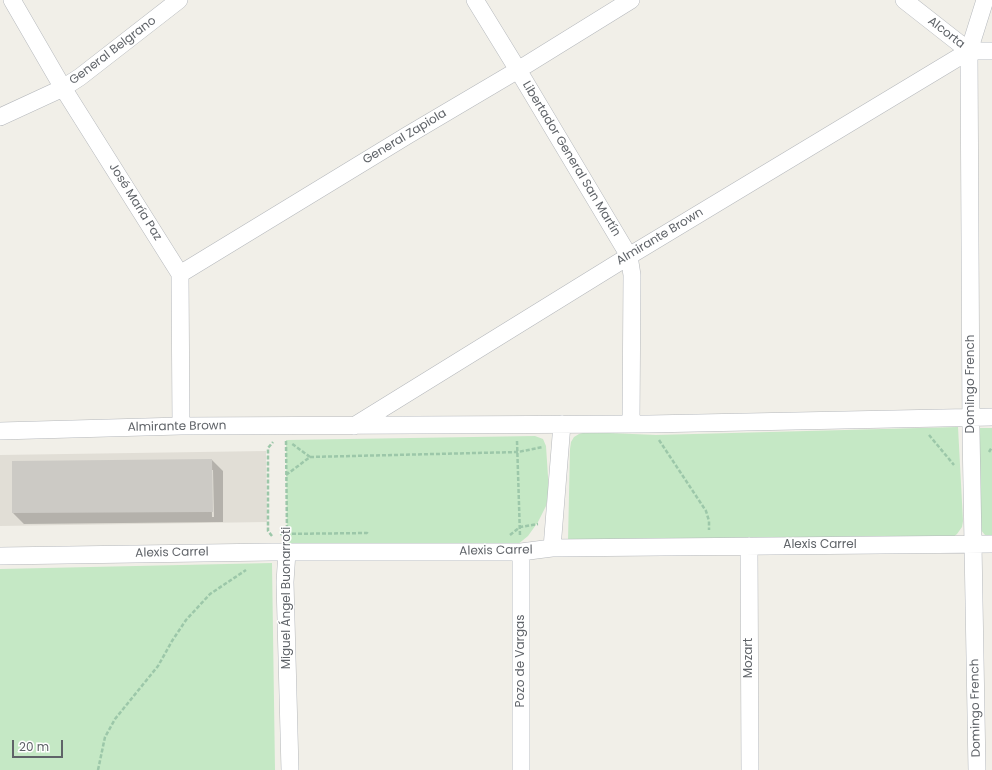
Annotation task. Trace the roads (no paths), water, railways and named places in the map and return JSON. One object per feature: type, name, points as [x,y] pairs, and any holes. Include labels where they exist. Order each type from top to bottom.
[{"type":"street","name":"José María Paz","points":[[12,0],[63,88],[180,274]]},
{"type":"street","name":"General Belgrano","points":[[0,117],[63,88],[80,77],[179,0]]},
{"type":"street","name":"Libertador General San Martín","points":[[475,0],[629,256],[632,275],[631,424]]},
{"type":"street","name":"General Zapiola","points":[[180,274],[631,0]]},
{"type":"street","name":"Alcorta","points":[[904,0],[969,51]]},
{"type":"street","name":"Domingo French","points":[[977,770],[971,418],[969,51],[984,0]]},
{"type":"street","points":[[969,51],[992,51]]},
{"type":"street","name":"Almirante Brown","points":[[354,426],[629,256],[969,51]]},
{"type":"street","points":[[180,274],[181,426]]},
{"type":"street","name":"Almirante Brown","points":[[0,431],[181,426],[286,433],[354,426],[649,424],[992,417]]},
{"type":"street","points":[[552,548],[562,424]]},
{"type":"street","name":"Alexis Carrel","points":[[0,556],[258,552],[521,552],[552,548],[992,544]]},
{"type":"street","name":"Mozart","points":[[749,546],[750,770]]},
{"type":"street","name":"Miguel Ángel Buonarroti","points":[[287,552],[285,582],[290,770]]},
{"type":"street","name":"Pozo de Vargas","points":[[521,552],[521,770]]}]
